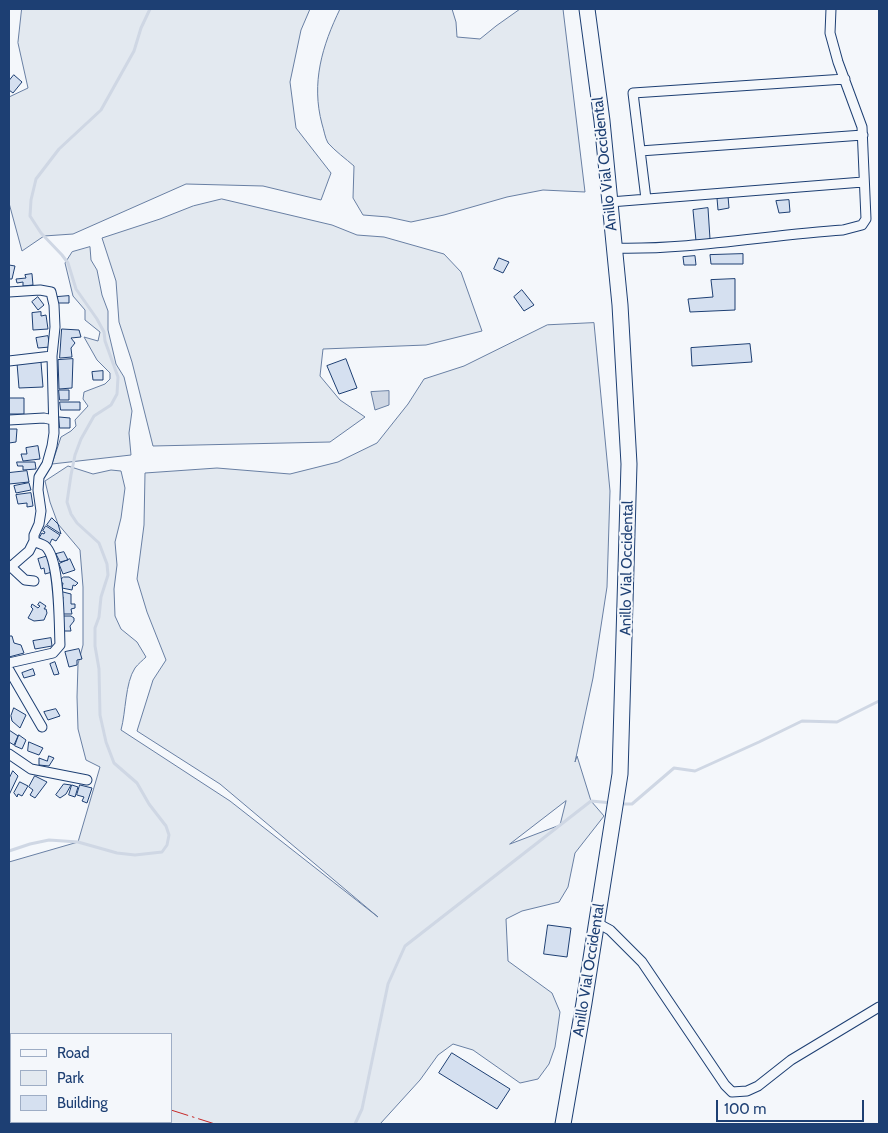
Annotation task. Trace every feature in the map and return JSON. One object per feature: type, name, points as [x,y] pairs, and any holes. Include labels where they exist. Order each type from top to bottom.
[{"type":"highway","name":"Anillo Vial Occidental","points":[[563,1124],[620,774],[629,464],[620,305],[602,121],[587,9]]},
{"type":"street","points":[[614,248],[667,248],[862,226],[866,219],[862,127],[838,62],[830,34],[831,9]]},
{"type":"street","points":[[646,199],[633,93],[845,79]]},
{"type":"street","points":[[640,151],[862,135]]},
{"type":"street","points":[[610,202],[863,182]]},
{"type":"street","points":[[9,292],[40,290],[51,292],[54,305],[52,446],[39,477],[40,524],[29,550],[14,564],[9,566],[25,580],[34,581]]},
{"type":"street","points":[[9,361],[52,356]]},
{"type":"street","points":[[9,420],[44,418],[53,420]]},
{"type":"street","points":[[9,663],[53,653],[60,645],[56,575],[50,554],[45,546],[34,541]]},
{"type":"street","points":[[9,670],[42,727]]},
{"type":"street","points":[[9,754],[31,769],[86,780]]},
{"type":"street","points":[[597,922],[610,930],[642,962],[725,1085],[732,1092],[747,1091],[758,1086],[791,1060],[879,1007]]},
{"type":"green space","points":[[22,9],[310,9],[301,30],[290,82],[296,128],[331,173],[321,200],[263,186],[186,184],[73,234],[44,236],[22,251],[9,203],[9,97],[28,88],[18,43]]},
{"type":"green space","points":[[340,9],[452,9],[456,22],[457,37],[480,39],[520,9],[563,9],[585,192],[543,190],[507,197],[444,215],[411,222],[388,217],[363,215],[353,198],[354,166],[328,143],[319,109],[318,79],[320,65],[328,37]]},
{"type":"green space","points":[[222,199],[332,225],[357,235],[384,237],[444,254],[461,272],[482,331],[426,345],[323,349],[320,376],[340,400],[365,417],[330,442],[153,446],[132,362],[119,322],[116,281],[102,238],[193,206]]},
{"type":"green space","points":[[90,247],[91,260],[97,270],[102,295],[108,311],[108,330],[116,364],[124,377],[132,411],[129,433],[131,455],[52,464],[61,437],[76,426],[75,420],[88,406],[83,399],[84,392],[105,384],[110,379],[110,373],[97,360],[84,337],[98,341],[100,332],[85,320],[85,310],[73,296],[65,263],[72,252]]},
{"type":"green space","points":[[594,323],[610,491],[607,587],[593,678],[575,762],[577,756],[591,801],[604,816],[575,853],[568,887],[559,902],[522,911],[506,919],[508,961],[552,993],[560,1012],[555,1047],[549,1064],[538,1079],[520,1083],[473,1050],[453,1044],[438,1055],[420,1080],[380,1124],[9,1124],[9,862],[78,842],[100,767],[86,760],[78,729],[78,664],[83,645],[83,587],[80,550],[58,524],[45,481],[68,466],[93,474],[111,470],[121,471],[125,488],[121,518],[115,542],[117,565],[114,589],[115,616],[121,629],[137,642],[146,657],[136,667],[129,681],[121,730],[230,801],[378,917],[220,784],[137,731],[153,680],[166,660],[147,612],[137,579],[144,525],[145,473],[217,468],[290,474],[338,462],[377,443],[408,404],[424,379],[464,366],[547,325]],"holes":[[[566,801],[560,825],[510,844]]]},
{"type":"shaded area","points":[[389,391],[389,405],[375,410],[371,392]]},
{"type":"building","points":[[14,75],[22,82],[13,93],[9,90],[9,81]]},
{"type":"building","points":[[728,196],[729,208],[718,210],[717,198]]},
{"type":"building","points":[[789,200],[790,212],[779,213],[776,201]]},
{"type":"building","points":[[708,208],[710,239],[696,241],[693,210]]},
{"type":"building","points":[[743,254],[743,264],[711,264],[710,255]]},
{"type":"building","points":[[695,256],[696,265],[684,265],[683,257]]},
{"type":"building","points":[[499,258],[509,262],[503,273],[494,269]]},
{"type":"building","points":[[9,265],[15,266],[12,279],[9,279]]},
{"type":"building","points":[[32,274],[33,285],[23,286],[23,282],[17,283],[16,279],[26,278],[25,275]]},
{"type":"building","points":[[735,279],[735,310],[690,312],[688,299],[713,297],[711,280]]},
{"type":"building","points":[[522,290],[534,305],[524,311],[514,297]]},
{"type":"building","points":[[69,296],[69,303],[57,303],[57,297]]},
{"type":"building","points":[[38,297],[44,305],[38,310],[32,302]]},
{"type":"building","points":[[41,312],[41,316],[46,315],[48,329],[33,330],[32,313]]},
{"type":"building","points":[[62,329],[79,330],[81,337],[71,338],[75,343],[71,348],[72,357],[60,358]]},
{"type":"building","points":[[48,336],[50,347],[38,348],[36,338]]},
{"type":"building","points":[[750,344],[752,362],[692,366],[691,348]]},
{"type":"building","points":[[73,359],[72,388],[59,389],[58,360]]},
{"type":"building","points":[[346,359],[357,388],[339,394],[327,366]]},
{"type":"building","points":[[41,362],[43,387],[19,388],[17,363]]},
{"type":"building","points":[[103,371],[103,380],[93,380],[92,372]]},
{"type":"building","points":[[59,390],[69,390],[69,400],[60,400]]},
{"type":"building","points":[[9,398],[24,398],[24,414],[9,414]]},
{"type":"building","points":[[60,402],[80,402],[80,410],[61,410]]},
{"type":"building","points":[[59,417],[70,418],[70,428],[60,428]]},
{"type":"building","points":[[9,429],[17,429],[16,442],[9,443]]},
{"type":"building","points":[[38,446],[40,459],[23,461],[21,454],[27,454],[26,448]]},
{"type":"building","points":[[17,462],[35,462],[36,469],[23,470],[23,466],[18,466]]},
{"type":"building","points":[[27,471],[29,482],[9,484],[9,473]]},
{"type":"building","points":[[29,483],[31,490],[16,493],[14,486]]},
{"type":"building","points":[[31,493],[33,506],[27,507],[27,503],[18,504],[16,495]]},
{"type":"building","points":[[52,518],[58,524],[61,534],[47,525]]},
{"type":"building","points":[[46,526],[60,535],[56,541],[52,539],[49,545],[39,538],[42,533],[44,534],[45,532],[43,531]]},
{"type":"building","points":[[64,552],[68,560],[60,562],[56,554]]},
{"type":"building","points":[[48,556],[52,572],[45,574],[44,568],[41,569],[38,559]]},
{"type":"building","points":[[70,559],[75,570],[63,574],[59,564]]},
{"type":"building","points":[[64,577],[69,577],[78,583],[75,586],[73,585],[72,590],[62,588],[63,583],[60,580]]},
{"type":"building","points":[[63,592],[71,594],[71,604],[75,604],[75,608],[71,609],[72,614],[60,614],[63,597],[60,597]]},
{"type":"building","points":[[40,602],[46,606],[44,609],[46,609],[47,613],[44,620],[34,621],[28,618],[33,609],[31,607],[32,604],[38,608]]},
{"type":"building","points":[[61,616],[71,616],[74,618],[70,626],[71,631],[62,631]]},
{"type":"building","points":[[9,636],[12,636],[14,643],[21,645],[24,653],[9,657]]},
{"type":"building","points":[[51,638],[52,646],[35,649],[33,641]]},
{"type":"building","points":[[79,649],[82,659],[77,660],[77,665],[69,667],[65,652]]},
{"type":"building","points":[[55,662],[59,674],[54,675],[50,664]]},
{"type":"building","points":[[33,669],[35,675],[24,678],[22,673]]},
{"type":"building","points":[[14,708],[26,715],[20,728],[12,721],[11,716]]},
{"type":"building","points":[[56,709],[60,716],[48,720],[44,712]]},
{"type":"building","points":[[9,730],[18,736],[14,745],[9,742]]},
{"type":"building","points":[[19,735],[26,740],[22,749],[15,746]]},
{"type":"building","points":[[29,742],[43,748],[39,755],[28,751]]},
{"type":"building","points":[[49,756],[54,758],[49,766],[39,765],[39,758],[47,761]]},
{"type":"building","points":[[13,771],[18,776],[9,795],[9,779]]},
{"type":"building","points":[[35,776],[47,782],[35,798],[30,795],[33,790],[29,787]]},
{"type":"building","points":[[20,782],[28,786],[22,796],[18,794],[17,797],[14,793]]},
{"type":"building","points":[[64,784],[71,785],[66,794],[60,798],[56,795]]},
{"type":"building","points":[[72,785],[78,787],[75,797],[69,795]]},
{"type":"building","points":[[80,785],[92,788],[87,803],[82,801],[84,797],[77,795]]},
{"type":"building","points":[[548,925],[571,928],[567,957],[544,954]]},
{"type":"building","points":[[452,1053],[510,1089],[497,1109],[439,1073]]},
{"type":"waterway","points":[[9,851],[49,840],[78,842],[117,853],[135,855],[162,852],[167,845],[169,835],[166,826],[149,804],[137,783],[114,763],[106,742],[100,715],[99,669],[95,646],[95,628],[99,617],[101,597],[108,575],[107,564],[99,543],[77,523],[71,514],[67,502],[75,455],[81,439],[94,416],[111,405],[117,394],[118,377],[105,341],[104,332],[76,289],[68,263],[41,233],[30,216],[31,200],[36,179],[59,149],[101,110],[134,51],[141,28],[150,9]]},
{"type":"waterway","points":[[620,804],[632,804],[674,768],[695,771],[802,721],[837,722],[879,701]]},
{"type":"waterway","points":[[355,1124],[362,1109],[388,984],[405,946],[591,801],[612,803]]},
{"type":"power","points":[[172,1110],[215,1124]]}]
